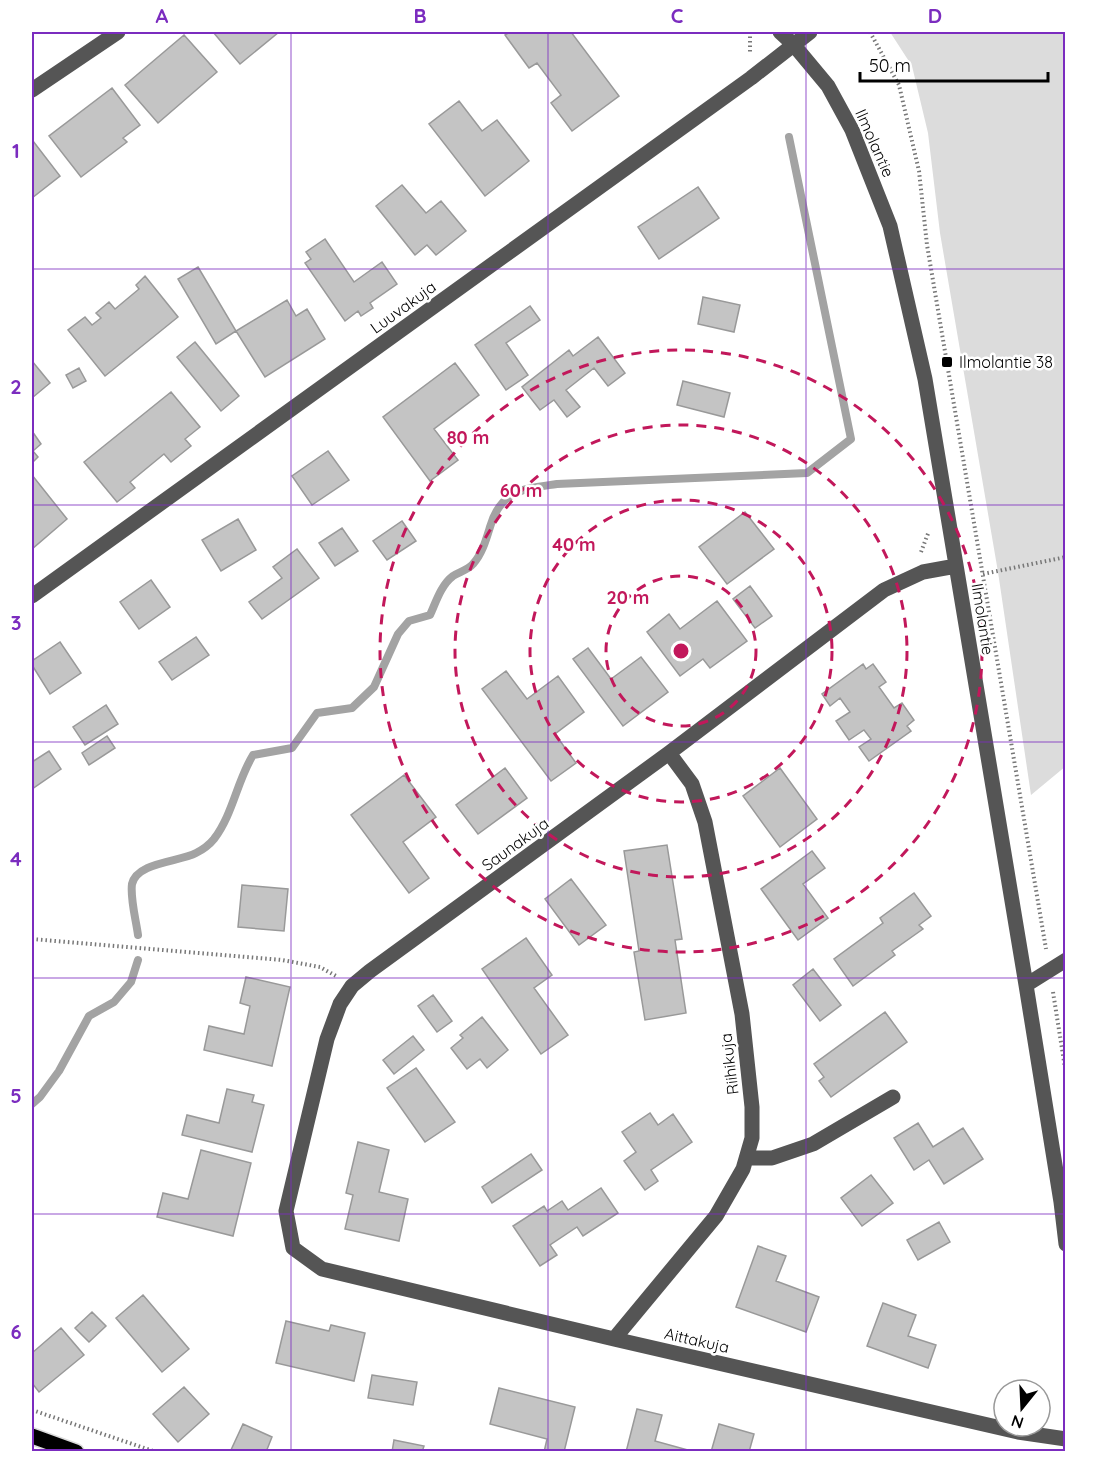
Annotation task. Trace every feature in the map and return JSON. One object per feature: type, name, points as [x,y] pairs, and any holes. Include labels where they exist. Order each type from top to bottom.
[{"type":"main road","points":[[32,1437],[76,1452]]},
{"type":"street","points":[[32,90],[118,32]]},
{"type":"street","name":"Ilmolantie","points":[[780,32],[793,44],[828,87],[852,130],[890,226],[925,379],[1026,985],[1061,1202],[1065,1244]]},
{"type":"street","name":"Luuvakuja","points":[[32,597],[751,78],[810,32]]},
{"type":"street","name":"Saunakuja","points":[[322,1269],[292,1248],[285,1211],[327,1039],[340,1004],[352,986],[669,753],[884,590],[923,572],[956,566]]},
{"type":"street","name":"Riihikuja","points":[[614,1339],[716,1216],[743,1169],[752,1138],[752,1107],[742,1014],[705,822],[692,784],[669,753]]},
{"type":"street","points":[[1026,985],[1065,960]]},
{"type":"street","points":[[747,1158],[772,1158],[813,1144],[893,1097]]},
{"type":"street","name":"Aittakuja","points":[[322,1269],[1018,1432],[1065,1439]]},
{"type":"street","points":[[1064,1452],[1065,1445]]},
{"type":"path","points":[[870,32],[899,84],[919,171],[927,246],[1065,1074]]},
{"type":"path","points":[[983,574],[1065,557]]},
{"type":"path","points":[[32,939],[282,960],[320,967],[352,986]]},
{"type":"path","points":[[32,1410],[156,1452]]},
{"type":"shaded area","points":[[890,32],[1065,32],[1066,766],[1031,795],[998,572],[940,233],[928,133],[912,66]]},
{"type":"building","points":[[213,32],[279,32],[240,64]]},
{"type":"building","points":[[510,32],[571,32],[619,96],[572,131],[551,103],[561,95],[537,63],[529,68],[505,35]]},
{"type":"building","points":[[184,35],[217,72],[158,123],[125,85]]},
{"type":"building","points":[[112,88],[140,125],[123,138],[127,142],[81,177],[49,136]]},
{"type":"building","points":[[459,101],[482,131],[497,120],[529,161],[485,196],[429,124]]},
{"type":"building","points":[[32,142],[60,176],[32,198]]},
{"type":"building","points":[[402,185],[426,213],[441,201],[466,231],[436,255],[427,245],[415,255],[376,206]]},
{"type":"building","points":[[698,187],[719,218],[659,259],[638,227]]},
{"type":"building","points":[[325,239],[354,282],[382,262],[397,284],[370,303],[373,308],[361,316],[358,311],[345,321],[305,263],[311,259],[306,252]]},
{"type":"building","points":[[198,267],[236,331],[216,344],[178,279]]},
{"type":"building","points":[[145,276],[178,317],[105,376],[68,330],[85,317],[92,325],[101,318],[96,313],[109,302],[115,309],[139,289],[136,285]]},
{"type":"building","points":[[703,297],[740,305],[734,332],[698,324]]},
{"type":"building","points":[[287,300],[296,316],[307,309],[325,339],[265,377],[236,331]]},
{"type":"building","points":[[530,306],[540,320],[506,343],[528,375],[506,390],[475,345]]},
{"type":"building","points":[[598,337],[625,373],[608,386],[594,368],[566,390],[580,407],[567,417],[554,400],[540,410],[522,387],[569,350],[573,356]]},
{"type":"building","points":[[195,342],[239,396],[221,411],[177,357]]},
{"type":"building","points":[[32,361],[50,383],[32,398]]},
{"type":"building","points":[[455,363],[479,395],[434,429],[458,460],[430,481],[383,417]]},
{"type":"building","points":[[79,368],[86,381],[73,388],[66,375]]},
{"type":"building","points":[[683,381],[730,393],[724,417],[677,405]]},
{"type":"building","points":[[171,392],[200,427],[185,439],[191,446],[171,462],[164,454],[130,482],[135,488],[117,502],[84,462]]},
{"type":"building","points":[[32,431],[41,444],[33,451],[38,457],[32,463]]},
{"type":"building","points":[[328,451],[349,480],[312,505],[292,476]]},
{"type":"building","points":[[32,475],[67,519],[32,549]]},
{"type":"building","points":[[745,512],[774,549],[727,584],[699,547]]},
{"type":"building","points":[[238,519],[256,550],[221,571],[202,540]]},
{"type":"building","points":[[402,521],[416,541],[387,560],[373,541]]},
{"type":"building","points":[[342,528],[358,551],[335,566],[319,543]]},
{"type":"building","points":[[297,549],[319,578],[262,619],[249,602],[282,578],[273,567]]},
{"type":"building","points":[[151,580],[170,607],[139,629],[120,602]]},
{"type":"building","points":[[750,586],[772,616],[755,628],[733,599]]},
{"type":"building","points":[[717,601],[747,641],[710,668],[703,659],[680,676],[647,632],[669,614],[680,629]]},
{"type":"building","points":[[196,637],[209,655],[172,680],[159,662]]},
{"type":"building","points":[[60,642],[81,673],[50,694],[32,665],[32,661]]},
{"type":"building","points":[[588,648],[611,679],[641,657],[668,692],[623,726],[573,659]]},
{"type":"building","points":[[863,664],[866,669],[873,664],[886,682],[879,687],[894,708],[902,703],[914,720],[907,726],[911,731],[869,761],[859,747],[871,739],[864,730],[849,740],[836,721],[850,712],[840,698],[830,706],[822,694]]},
{"type":"building","points":[[506,671],[527,699],[558,676],[584,712],[555,734],[576,763],[551,781],[482,689]]},
{"type":"building","points":[[106,705],[118,724],[85,745],[73,727]]},
{"type":"building","points":[[107,736],[115,748],[89,765],[82,753]]},
{"type":"building","points":[[49,751],[61,769],[32,789],[32,762]]},
{"type":"building","points":[[505,768],[527,798],[478,834],[456,805]]},
{"type":"building","points":[[780,768],[817,819],[780,847],[743,796]]},
{"type":"building","points":[[404,775],[436,817],[403,842],[429,878],[409,893],[351,815]]},
{"type":"building","points":[[667,845],[682,939],[675,940],[686,1013],[645,1020],[634,952],[639,951],[624,851]]},
{"type":"building","points":[[812,851],[825,868],[803,884],[828,918],[798,940],[761,889]]},
{"type":"building","points":[[571,879],[606,925],[579,945],[545,899]]},
{"type":"building","points":[[242,885],[288,889],[284,931],[238,927]]},
{"type":"building","points":[[914,893],[931,916],[919,925],[923,929],[892,951],[895,955],[853,986],[834,959],[883,923],[880,918]]},
{"type":"building","points":[[526,938],[552,975],[534,988],[568,1035],[541,1054],[482,969]]},
{"type":"building","points":[[813,969],[841,1005],[820,1021],[793,985]]},
{"type":"building","points":[[246,977],[290,987],[272,1066],[204,1050],[209,1026],[244,1034],[250,1006],[240,1003]]},
{"type":"building","points":[[433,995],[452,1021],[437,1032],[418,1006]]},
{"type":"building","points":[[885,1012],[907,1042],[831,1097],[819,1081],[824,1077],[814,1064]]},
{"type":"building","points":[[482,1017],[508,1050],[487,1068],[480,1059],[467,1069],[451,1048],[463,1038],[460,1035]]},
{"type":"building","points":[[413,1036],[424,1050],[394,1074],[383,1060]]},
{"type":"building","points":[[416,1068],[455,1122],[425,1142],[387,1088]]},
{"type":"building","points":[[227,1089],[254,1095],[252,1102],[264,1105],[252,1152],[182,1135],[187,1115],[219,1123]]},
{"type":"building","points":[[650,1113],[658,1125],[673,1114],[692,1142],[651,1170],[658,1181],[645,1190],[624,1161],[636,1152],[622,1132]]},
{"type":"building","points":[[918,1123],[933,1147],[963,1128],[983,1159],[944,1184],[929,1160],[914,1170],[894,1138]]},
{"type":"building","points":[[358,1142],[389,1150],[379,1192],[408,1199],[399,1241],[345,1229],[353,1195],[346,1193]]},
{"type":"building","points":[[201,1150],[251,1163],[233,1236],[157,1217],[163,1193],[188,1199]]},
{"type":"building","points":[[531,1154],[542,1170],[492,1203],[482,1187]]},
{"type":"building","points":[[871,1175],[893,1203],[862,1226],[841,1198]]},
{"type":"building","points":[[601,1188],[618,1213],[583,1236],[577,1227],[550,1245],[557,1255],[540,1266],[513,1226],[544,1206],[547,1211],[562,1201],[568,1210]]},
{"type":"building","points":[[939,1222],[950,1242],[918,1260],[907,1240]]},
{"type":"building","points":[[758,1246],[786,1256],[776,1281],[819,1297],[806,1332],[736,1307]]},
{"type":"building","points":[[143,1295],[189,1349],[162,1372],[116,1318]]},
{"type":"building","points":[[883,1303],[916,1315],[908,1336],[936,1345],[928,1368],[867,1346]]},
{"type":"building","points":[[92,1312],[106,1326],[89,1342],[75,1328]]},
{"type":"building","points":[[286,1321],[329,1331],[331,1325],[365,1333],[354,1381],[276,1363]]},
{"type":"building","points":[[61,1328],[84,1355],[39,1392],[32,1383],[32,1353]]},
{"type":"building","points":[[372,1375],[417,1382],[413,1405],[368,1398]]},
{"type":"building","points":[[184,1387],[209,1414],[178,1442],[153,1414]]},
{"type":"building","points":[[499,1388],[575,1407],[564,1452],[544,1452],[547,1439],[490,1424]]},
{"type":"building","points":[[637,1409],[662,1415],[655,1441],[695,1452],[626,1452]]},
{"type":"building","points":[[243,1424],[272,1437],[266,1452],[234,1452],[231,1450]]},
{"type":"building","points":[[719,1424],[754,1434],[749,1452],[711,1452]]},
{"type":"building","points":[[394,1440],[424,1446],[422,1452],[392,1452]]},
{"type":"waterway","points":[[138,935],[132,896],[132,884],[135,877],[150,867],[196,853],[212,841],[226,819],[253,755],[292,748],[317,713],[352,708],[374,687],[398,634],[409,621],[430,615],[445,584],[453,576],[473,564],[483,547],[495,514],[507,498],[534,487],[557,484],[807,473],[851,439],[789,137]]},
{"type":"waterway","points":[[32,1104],[59,1071],[89,1016],[114,1002],[131,982],[138,960]]},
{"type":"place","name":"Ilmolantie 38","points":[[947,362]]}]
